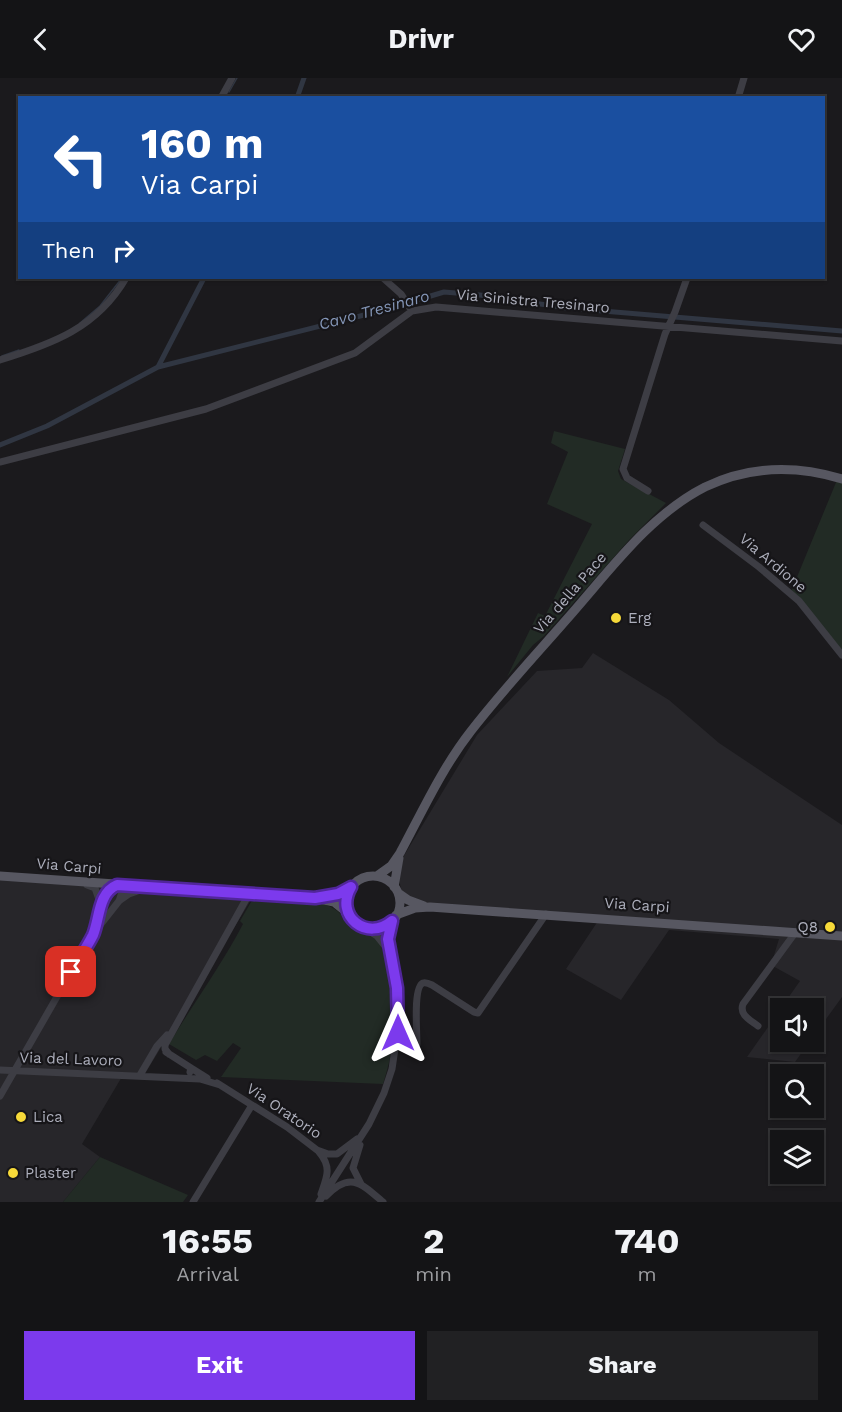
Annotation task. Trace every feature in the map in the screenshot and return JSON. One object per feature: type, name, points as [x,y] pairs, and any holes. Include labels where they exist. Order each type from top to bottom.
[{"type":"main road","name":"Via della Pace","points":[[377,876],[391,866],[400,853],[450,763],[471,732],[615,563],[658,520],[681,502],[705,488],[721,480],[752,472],[804,470],[842,479]]},
{"type":"main road","name":"Via della Pace","points":[[396,890],[396,866],[400,853]]},
{"type":"main road","name":"Via Carpi","points":[[0,876],[315,898],[334,902],[365,928],[377,929],[416,908],[430,907],[842,936]]},
{"type":"main road","name":"Via Carpi","points":[[315,898],[338,894],[362,878],[377,876],[387,880],[413,903],[430,907]]},
{"type":"main road","points":[[349,914],[346,901],[351,887]]},
{"type":"main road","points":[[394,918],[399,904],[396,890]]},
{"type":"street","points":[[222,96],[232,78]]},
{"type":"street","points":[[739,96],[744,78]]},
{"type":"street","points":[[0,360],[48,345],[74,331],[103,308],[125,279]]},
{"type":"street","points":[[384,279],[408,305]]},
{"type":"street","points":[[648,491],[627,478],[623,469],[669,325],[687,279]]},
{"type":"street","name":"Via Sinistra Tresinaro","points":[[0,462],[206,409],[354,353],[408,305],[842,341]]},
{"type":"street","name":"Via Ardione","points":[[704,525],[799,601],[842,655]]},
{"type":"street","points":[[76,882],[95,888],[101,905]]},
{"type":"street","points":[[93,934],[101,905],[109,890],[117,885],[122,892],[119,901]]},
{"type":"street","points":[[0,1096],[93,934],[119,901],[129,894],[150,887]]},
{"type":"street","points":[[169,1054],[165,1045],[174,1026],[249,894]]},
{"type":"street","points":[[524,913],[531,918],[536,928]]},
{"type":"street","points":[[417,1044],[417,988],[425,982],[478,1013],[546,914]]},
{"type":"street","points":[[319,1202],[363,1134],[384,1093],[396,1051],[399,1021],[398,999],[388,939],[394,918]]},
{"type":"street","points":[[365,928],[377,936],[390,953]]},
{"type":"street","points":[[758,1026],[743,1014],[741,1008],[795,933]]},
{"type":"street","points":[[140,1076],[157,1046],[174,1026]]},
{"type":"street","name":"Via Oratorio","points":[[157,1046],[252,1105],[317,1150],[337,1154],[363,1134]]},
{"type":"street","points":[[185,1078],[190,1074],[191,1068]]},
{"type":"street","name":"Via del Lavoro","points":[[0,1070],[140,1076]]},
{"type":"street","name":"Via Oratorio","points":[[140,1076],[206,1080],[220,1085]]},
{"type":"street","points":[[194,1202],[252,1105]]},
{"type":"street","points":[[363,1134],[353,1168],[361,1184],[383,1202]]},
{"type":"street","points":[[317,1150],[326,1160],[328,1171],[319,1202]]},
{"type":"street","points":[[319,1202],[341,1183],[349,1181],[361,1184]]},
{"type":"shaded area","points":[[554,431],[625,449],[618,471],[621,479],[666,503],[629,540],[544,636],[533,645],[507,677],[538,613],[545,616],[592,524],[547,504],[568,452],[551,443]]},
{"type":"shaded area","points":[[837,480],[842,482],[842,652],[790,594]]},
{"type":"shaded area","points":[[593,653],[669,700],[719,743],[842,825],[842,997],[824,1022],[824,998],[788,998],[800,981],[771,965],[779,939],[669,930],[621,1000],[566,969],[600,918],[426,903],[411,899],[402,892],[398,877],[402,859],[477,735],[537,671],[582,668]]},
{"type":"shaded area","points":[[0,873],[257,890],[143,1077],[123,1075],[82,1144],[100,1157],[63,1202],[0,1202]]},
{"type":"shaded area","points":[[257,900],[301,901],[326,905],[354,927],[372,936],[381,945],[386,954],[394,999],[393,1042],[383,1084],[221,1077],[241,1048],[233,1043],[217,1061],[205,1055],[196,1060],[169,1044],[234,940],[243,924],[240,921],[251,902]]},
{"type":"shaded area","points":[[770,1024],[770,1052],[802,1052],[795,1062],[747,1057]]},
{"type":"shaded area","points":[[100,1157],[188,1195],[183,1202],[63,1202]]},
{"type":"waterway","points":[[229,92],[237,78]]},
{"type":"waterway","points":[[298,96],[304,78]]},
{"type":"waterway","points":[[80,323],[100,306],[121,279]]},
{"type":"waterway","points":[[158,367],[203,279]]},
{"type":"waterway","name":"Cavo Tresinaro","points":[[0,445],[47,426],[158,367],[384,310],[444,292],[567,308],[842,331]]},
{"type":"waterway","points":[[2,356],[19,350]]},
{"type":"place","name":"Erg","points":[[616,618]]},
{"type":"place","name":"Q8","points":[[830,927]]},
{"type":"place","name":"Lica","points":[[21,1117]]},
{"type":"place","name":"Plaster","points":[[13,1173]]},
{"type":"route","points":[[71,972],[93,934],[106,894],[117,885],[315,898],[338,894],[351,887],[348,891],[346,905],[349,914],[358,925],[377,929],[392,921],[388,939],[397,988],[398,1033]]}]
